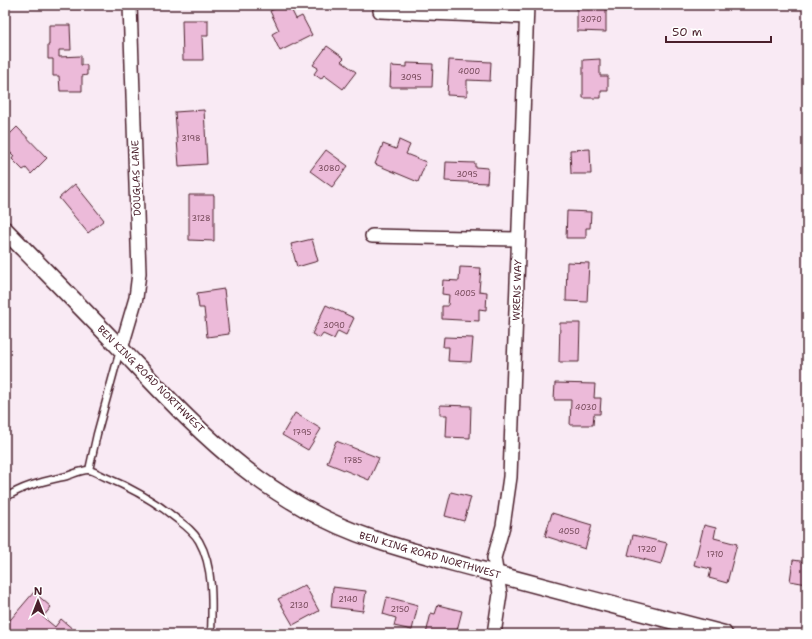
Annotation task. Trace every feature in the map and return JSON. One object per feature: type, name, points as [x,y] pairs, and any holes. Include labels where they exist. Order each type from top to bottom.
[{"type":"street","name":"DOUGLAS LANE","points":[[121,349],[136,298],[139,273],[130,5]]},
{"type":"street","points":[[380,11],[526,11]]},
{"type":"street","name":"WRENS WAY","points":[[494,634],[500,594],[494,558],[503,526],[510,477],[526,11]]},
{"type":"street","name":"BEN KING ROAD NORTHWEST","points":[[5,230],[170,400],[210,439],[249,472],[305,509],[341,527],[375,540],[724,634]]},
{"type":"street","points":[[372,236],[518,239]]},
{"type":"lane","points":[[89,470],[97,434],[121,349]]},
{"type":"lane","points":[[5,498],[32,485],[89,470],[146,496],[191,530],[205,554],[208,565],[211,596],[211,634]]},
{"type":"building","points":[[59,5],[80,5],[80,9],[60,9]]},
{"type":"building","points":[[283,5],[289,5],[296,19],[302,16],[312,35],[280,51],[272,34],[279,30],[270,11]]},
{"type":"building","points":[[577,6],[606,7],[606,32],[577,31]]},
{"type":"building","points":[[182,20],[208,20],[208,36],[202,36],[203,60],[183,60]]},
{"type":"building","points":[[49,25],[70,25],[71,50],[59,50],[59,57],[81,56],[81,65],[87,65],[87,75],[82,76],[82,91],[60,91],[59,76],[53,76],[53,59],[48,59]]},
{"type":"building","points":[[327,46],[344,58],[341,61],[356,72],[343,89],[324,75],[321,79],[314,74],[318,68],[313,65]]},
{"type":"building","points":[[600,59],[600,76],[608,76],[608,91],[601,91],[601,98],[583,98],[583,60]]},
{"type":"building","points":[[449,60],[491,62],[490,81],[467,80],[467,96],[447,95]]},
{"type":"building","points":[[407,63],[433,64],[432,87],[390,87],[391,66],[407,67]]},
{"type":"building","points":[[204,110],[207,164],[179,166],[175,112]]},
{"type":"building","points":[[17,127],[47,158],[31,174],[26,168],[23,170],[12,159],[14,156],[5,147],[5,139]]},
{"type":"building","points":[[399,140],[410,145],[406,154],[426,162],[418,182],[375,164],[383,144],[396,149]]},
{"type":"building","points":[[590,149],[591,174],[571,174],[570,150]]},
{"type":"building","points":[[326,150],[348,166],[332,187],[310,171]]},
{"type":"building","points":[[446,162],[475,163],[475,167],[488,168],[487,183],[445,181]]},
{"type":"building","points":[[75,184],[104,220],[88,233],[59,198]]},
{"type":"building","points":[[189,195],[214,195],[214,241],[189,240]]},
{"type":"building","points":[[567,211],[591,212],[590,228],[586,228],[586,238],[566,238]]},
{"type":"building","points":[[312,239],[318,261],[297,267],[291,244]]},
{"type":"building","points":[[567,262],[589,263],[587,302],[566,301]]},
{"type":"building","points":[[460,267],[481,268],[479,291],[487,292],[486,310],[479,309],[479,321],[442,319],[442,306],[448,306],[449,295],[442,294],[443,280],[459,281]]},
{"type":"building","points":[[224,289],[229,334],[207,337],[204,308],[199,308],[197,293]]},
{"type":"building","points":[[326,305],[354,318],[346,335],[338,331],[334,339],[323,334],[320,338],[312,334]]},
{"type":"building","points":[[560,323],[580,323],[579,362],[559,362]]},
{"type":"building","points":[[444,337],[473,338],[471,362],[448,361],[449,347],[443,347]]},
{"type":"building","points":[[555,383],[595,384],[594,398],[601,398],[600,414],[594,414],[593,425],[570,425],[571,400],[554,400]]},
{"type":"building","points":[[440,405],[471,406],[470,438],[446,437],[447,415],[440,415]]},
{"type":"building","points":[[295,413],[321,429],[308,450],[282,435]]},
{"type":"building","points":[[336,441],[379,458],[369,480],[327,463]]},
{"type":"building","points":[[451,492],[471,497],[464,521],[445,516]]},
{"type":"building","points":[[552,513],[592,525],[585,549],[545,536]]},
{"type":"building","points":[[704,525],[716,528],[714,538],[737,544],[727,583],[709,578],[711,569],[694,565]]},
{"type":"building","points":[[633,535],[667,543],[661,564],[628,555]]},
{"type":"building","points":[[793,560],[807,562],[807,584],[790,581]]},
{"type":"building","points":[[305,585],[319,611],[293,625],[278,599]]},
{"type":"building","points":[[333,587],[366,591],[363,611],[331,607]]},
{"type":"building","points":[[34,592],[51,607],[43,617],[55,627],[61,619],[74,630],[70,634],[7,634],[5,632],[5,626]]},
{"type":"building","points":[[387,597],[418,605],[412,630],[394,626],[396,618],[383,614]]},
{"type":"building","points":[[438,605],[462,611],[456,634],[426,634],[431,613],[435,614]]}]
